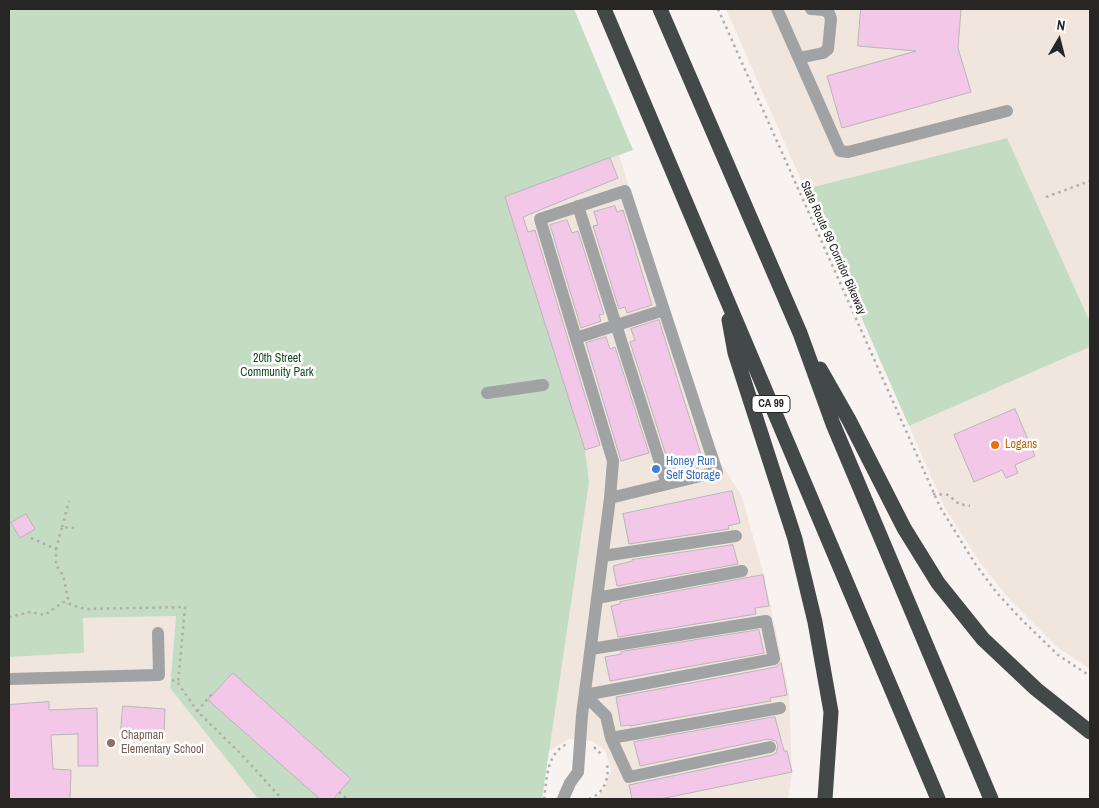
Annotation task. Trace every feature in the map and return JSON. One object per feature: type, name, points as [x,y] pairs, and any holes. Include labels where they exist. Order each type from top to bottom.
[{"type":"highway","name":"CA 99","points":[[604,9],[938,799]]},
{"type":"highway","points":[[660,9],[800,333],[837,434],[991,799]]},
{"type":"highway","points":[[724,294],[735,353],[795,539],[815,622],[830,712],[825,799]]},
{"type":"highway","points":[[800,333],[849,420],[904,528],[938,583],[983,639],[1036,689],[1090,732]]},
{"type":"street","points":[[778,9],[840,151],[848,152],[1007,111]]},
{"type":"street","points":[[799,58],[823,53],[828,49],[831,19],[829,13],[824,10],[811,9]]},
{"type":"street","points":[[563,799],[570,783],[578,772],[585,695],[613,461],[540,219],[625,191],[717,472],[610,498]]},
{"type":"street","points":[[578,206],[667,484]]},
{"type":"street","points":[[576,338],[664,310]]},
{"type":"street","points":[[487,393],[543,385]]},
{"type":"street","points":[[603,556],[736,536]]},
{"type":"street","points":[[597,598],[742,570]]},
{"type":"street","points":[[585,695],[774,659],[766,620],[591,649]]},
{"type":"street","points":[[9,679],[159,675],[158,633]]},
{"type":"street","points":[[585,695],[606,716],[611,738],[628,777],[770,747]]},
{"type":"street","points":[[611,738],[780,708]]},
{"type":"path","name":"State Route 99 Corridor Bikeway","points":[[718,9],[933,494],[954,532],[996,592],[1020,618],[1058,655],[1090,676]]},
{"type":"path","points":[[1046,197],[1090,181]]},
{"type":"path","points":[[933,494],[948,495],[959,504],[970,506]]},
{"type":"path","points":[[69,501],[56,548],[56,565],[63,575],[69,604]]},
{"type":"path","points":[[62,527],[75,528]]},
{"type":"path","points":[[31,538],[56,548]]},
{"type":"path","points":[[9,617],[30,612],[45,614],[64,602],[85,608],[184,607],[178,683],[196,711],[241,754],[282,799]]},
{"type":"path","points":[[196,711],[213,695]]},
{"type":"path","points":[[339,792],[347,799]]},
{"type":"shaded area","points":[[726,9],[1090,9],[1090,322],[1006,138],[805,189]]},
{"type":"shaded area","name":"Honey Run Self Storage","points":[[619,155],[715,455],[741,494],[764,575],[789,693],[792,772],[788,799],[596,799],[604,789],[611,770],[605,750],[592,741],[569,739],[549,751],[589,483],[505,197]]},
{"type":"shaded area","points":[[1090,347],[1090,669],[1057,647],[1010,600],[979,561],[945,508],[909,426]]},
{"type":"shaded area","name":"Chapman Elementary School","points":[[176,616],[170,688],[258,799],[9,799],[9,657],[83,653],[83,618]]},
{"type":"green space","name":"20th Street Community Park","points":[[9,9],[574,9],[633,150],[505,197],[585,450],[589,483],[542,799],[258,799],[170,688],[176,616],[83,618],[84,653],[9,657]]},
{"type":"green space","points":[[1007,138],[1090,322],[1090,347],[909,426],[805,189]]},
{"type":"building","points":[[861,9],[961,9],[958,48],[971,92],[842,128],[827,76],[916,51],[858,46]]},
{"type":"building","points":[[610,158],[618,178],[523,217],[528,232],[535,230],[600,445],[585,450],[505,197]]},
{"type":"building","points":[[615,206],[617,212],[623,210],[652,305],[627,313],[625,307],[619,309],[593,226],[598,225],[594,212]]},
{"type":"building","points":[[567,220],[572,233],[578,231],[604,314],[599,315],[601,321],[581,328],[550,225]]},
{"type":"building","points":[[659,320],[703,461],[698,462],[699,468],[672,474],[630,342],[635,340],[631,329]]},
{"type":"building","points":[[606,337],[610,349],[615,347],[649,453],[621,461],[586,343]]},
{"type":"building","name":"Logans","points":[[1015,409],[1035,456],[1015,465],[1018,473],[1006,478],[1002,470],[974,482],[954,435]]},
{"type":"building","points":[[732,491],[740,523],[728,526],[729,529],[629,544],[623,514]]},
{"type":"building","points":[[26,514],[35,529],[20,538],[11,523]]},
{"type":"building","points":[[733,545],[738,564],[617,586],[613,566],[632,560]]},
{"type":"building","points":[[763,575],[769,606],[755,608],[756,614],[618,637],[611,606],[620,604],[620,602]]},
{"type":"building","points":[[759,630],[764,653],[610,681],[605,657],[621,654],[621,652]]},
{"type":"building","points":[[781,663],[787,695],[770,698],[771,701],[621,726],[616,697],[776,667]]},
{"type":"building","points":[[233,673],[351,779],[333,799],[320,799],[208,700]]},
{"type":"building","points":[[49,702],[49,710],[97,708],[98,766],[78,766],[78,734],[51,735],[53,769],[71,770],[70,799],[9,799],[9,705]]},
{"type":"building","points":[[123,706],[165,709],[164,734],[121,731]]},
{"type":"building","points":[[775,717],[792,772],[660,799],[632,799],[629,785],[772,755],[776,753],[778,746],[776,741],[768,739],[640,766],[634,742]]},
{"type":"place","name":"Logans","points":[[995,445]]},
{"type":"place","name":"Honey Run Self Storage","points":[[656,469]]},
{"type":"place","name":"Chapman Elementary School","points":[[111,743]]}]
